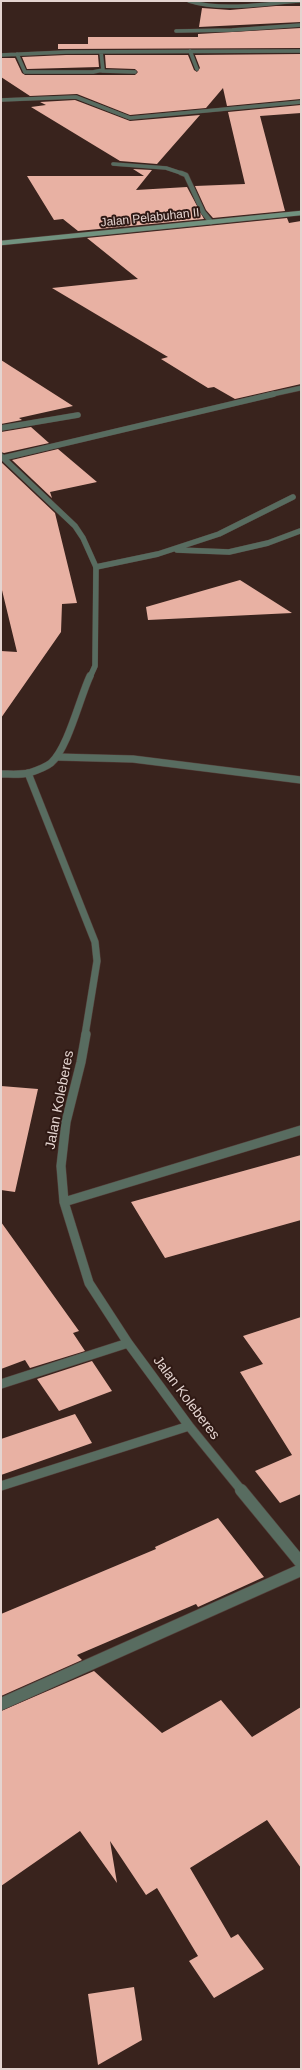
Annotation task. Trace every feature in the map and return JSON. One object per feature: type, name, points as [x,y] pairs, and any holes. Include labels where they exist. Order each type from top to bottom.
[{"type":"main road","name":"Jalan Pelabuhan II","points":[[1,243],[301,213]]},
{"type":"street","points":[[189,1],[213,5],[301,1]]},
{"type":"street","points":[[176,31],[232,30],[301,25]]},
{"type":"street","points":[[190,51],[197,69]]},
{"type":"street","points":[[1,55],[102,52],[301,51]]},
{"type":"street","points":[[102,52],[105,68],[102,71]]},
{"type":"street","points":[[17,54],[25,72],[135,72]]},
{"type":"street","points":[[1,100],[76,97],[124,117],[137,118],[243,106],[301,102]]},
{"type":"street","points":[[113,164],[166,168],[186,174],[204,212],[211,222]]},
{"type":"street","points":[[2,457],[301,388]]},
{"type":"street","points":[[1,428],[78,415]]},
{"type":"street","points":[[1,774],[28,772],[50,764],[58,756],[74,720],[83,691],[95,666],[96,567],[83,538],[75,526],[57,507],[2,457]]},
{"type":"street","points":[[96,567],[172,550],[219,534],[293,497]]},
{"type":"street","points":[[172,550],[229,552],[268,543],[300,531]]},
{"type":"street","points":[[58,756],[133,759],[301,780]]},
{"type":"street","name":"Jalan Koleberes","points":[[28,772],[95,942],[97,961],[81,1062],[66,1122],[61,1166],[64,1202],[90,1283],[128,1343],[189,1426],[301,1563]]},
{"type":"street","points":[[64,1202],[191,1162],[301,1130]]},
{"type":"street","points":[[1,1384],[128,1343]]},
{"type":"street","points":[[1,1486],[189,1426]]},
{"type":"street","points":[[1,1704],[301,1570]]},
{"type":"building","points":[[276,6],[301,6],[301,22],[199,27],[202,8],[230,10]]},
{"type":"building","points":[[301,28],[301,48],[58,49],[58,44],[88,44],[88,37],[198,37],[198,34]]},
{"type":"building","points":[[301,54],[301,99],[227,106],[223,88],[206,108],[130,115],[77,94],[30,96],[1,77],[1,58],[15,58],[22,73],[25,75],[135,75],[138,72],[135,69],[106,68],[105,55],[188,55],[194,70],[197,72],[200,68],[195,55]]},
{"type":"building","points":[[98,55],[99,67],[27,69],[22,57]]},
{"type":"building","points":[[75,100],[130,121],[200,115],[157,164],[120,161],[31,107],[46,105],[40,102]]},
{"type":"building","points":[[301,105],[301,113],[260,116],[285,211],[213,218],[206,210],[195,186],[245,184],[228,112]]},
{"type":"building","points":[[133,169],[152,170],[136,190],[187,187],[204,219],[78,231],[63,219],[54,220],[27,176],[144,176]]},
{"type":"building","points":[[287,218],[289,223],[301,221],[301,384],[235,399],[214,387],[208,388],[161,359],[168,357],[52,288],[138,279],[87,238]]},
{"type":"building","points":[[1,360],[73,406],[19,418],[22,420],[1,424]]},
{"type":"building","points":[[31,427],[49,443],[4,453],[1,452],[1,432]]},
{"type":"building","points":[[58,449],[97,482],[50,492],[52,498],[12,460]]},
{"type":"building","points":[[1,462],[55,513],[77,603],[62,604],[61,632],[1,718],[1,651],[17,652],[1,586]]},
{"type":"building","points":[[240,580],[292,613],[148,620],[146,607]]},
{"type":"building","points":[[1,1086],[38,1089],[15,1192],[1,1190]]},
{"type":"building","points":[[301,1155],[301,1220],[165,1258],[131,1202]]},
{"type":"building","points":[[1,1222],[79,1331],[73,1333],[85,1351],[30,1368],[25,1360],[1,1369]]},
{"type":"building","points":[[301,1317],[301,1494],[280,1503],[255,1471],[292,1455],[240,1372],[263,1364],[243,1336]]},
{"type":"building","points":[[92,1361],[112,1391],[59,1411],[37,1379]]},
{"type":"building","points":[[75,1414],[92,1443],[1,1475],[1,1439]]},
{"type":"building","points":[[218,1518],[264,1577],[198,1607],[196,1604],[77,1655],[82,1660],[1,1696],[1,1614],[156,1549],[155,1547]]},
{"type":"building","points":[[94,1671],[162,1733],[221,1700],[252,1737],[301,1707],[301,1868],[267,1820],[190,1868],[231,1938],[238,1934],[264,1969],[214,1998],[189,1961],[198,1956],[157,1888],[146,1895],[110,1841],[117,1883],[80,1831],[1,1886],[1,1711]]},
{"type":"building","points":[[134,1987],[142,2040],[98,2065],[88,1994]]}]
